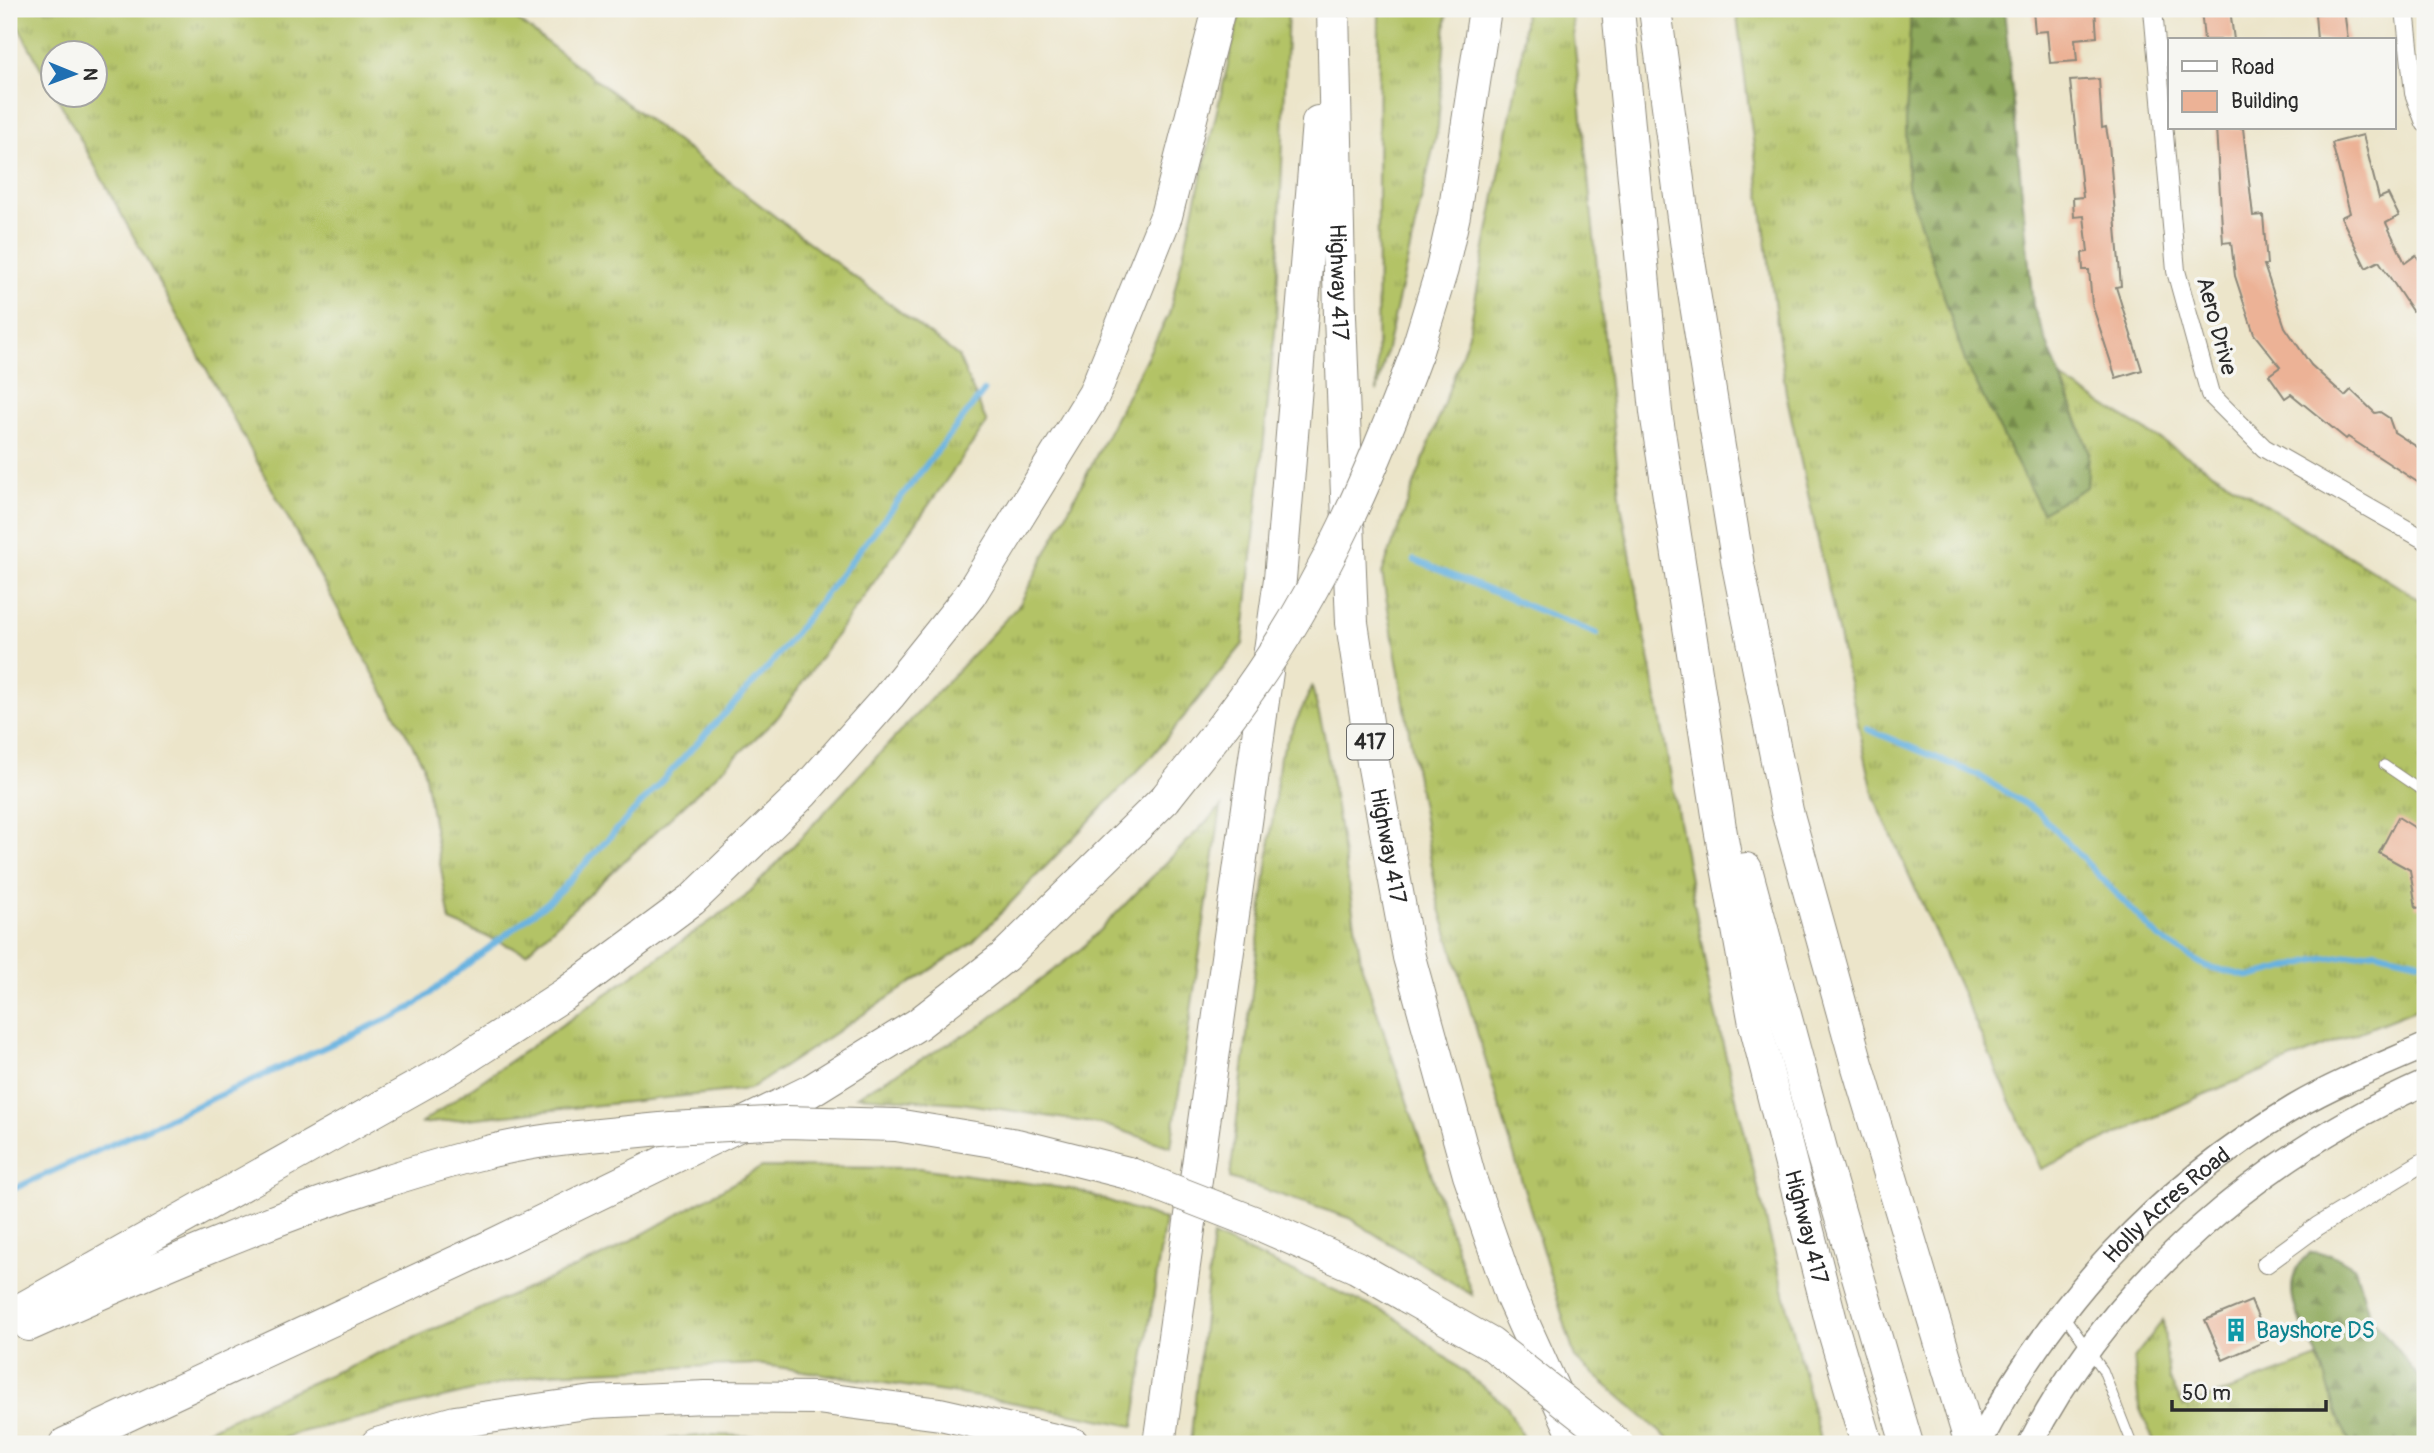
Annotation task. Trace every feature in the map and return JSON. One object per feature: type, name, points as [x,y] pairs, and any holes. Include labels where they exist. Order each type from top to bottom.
[{"type":"highway","points":[[9,1316],[452,1067],[565,994],[692,900],[803,793],[889,696],[970,595],[1094,394],[1166,216],[1219,9]]},
{"type":"highway","points":[[1159,1444],[1280,579],[1326,9]]},
{"type":"highway","name":"Highway 417","points":[[1333,9],[1340,316],[1352,622],[1373,762],[1409,957],[1469,1175],[1511,1296],[1578,1444]]},
{"type":"highway","points":[[65,1444],[505,1239],[810,1091],[918,1024],[1004,957],[1165,799],[1250,689],[1326,564],[1379,453],[1416,354],[1442,269],[1454,215],[1485,9]]},
{"type":"highway","name":"Highway 417","points":[[1618,9],[1656,412],[1755,1024],[1832,1325],[1867,1444]]},
{"type":"highway","points":[[1655,9],[1688,255],[1735,551],[1787,811],[1857,1064],[1971,1444]]},
{"type":"highway","points":[[1699,689],[1822,1153],[1906,1444]]},
{"type":"highway","points":[[9,1335],[150,1270],[312,1205],[430,1167],[543,1140],[671,1128],[786,1122],[896,1125],[1017,1145],[1129,1174],[1261,1225],[1356,1267],[1491,1344],[1618,1444]]},
{"type":"highway","points":[[377,1444],[455,1422],[579,1404],[706,1397],[831,1399],[940,1414],[1073,1444]]},
{"type":"main road","name":"Holly Acres Road","points":[[1979,1444],[1998,1407],[2061,1312],[2089,1276],[2152,1212],[2216,1161],[2297,1106],[2425,1046]]},
{"type":"main road","name":"Holly Acres Road","points":[[2029,1444],[2046,1412],[2089,1347],[2157,1268],[2229,1203],[2333,1131],[2425,1083]]},
{"type":"street","name":"Aero Drive","points":[[2152,9],[2176,271],[2210,394],[2264,448],[2425,540]]},
{"type":"street","points":[[2405,9],[2414,93],[2425,123]]},
{"type":"street","points":[[2266,1264],[2329,1219],[2425,1161]]},
{"type":"lane","points":[[2384,765],[2425,793]]},
{"type":"lane","points":[[2061,1312],[2104,1370],[2132,1444]]},
{"type":"green space","points":[[9,9],[503,9],[958,356],[987,423],[778,717],[526,953],[450,921],[423,764],[63,108],[108,108],[108,38],[38,38],[38,63]]},
{"type":"green space","points":[[1241,9],[1288,9],[1276,322],[1243,644],[1151,757],[973,942],[750,1089],[420,1124],[745,897],[1020,604],[1169,314]]},
{"type":"green space","points":[[1379,9],[1447,9],[1438,127],[1377,392]]},
{"type":"green space","points":[[1525,9],[1571,9],[1621,504],[1712,1000],[1821,1444],[1674,1444],[1575,1358],[1438,902],[1382,573],[1468,337],[1522,55]]},
{"type":"green space","points":[[1736,9],[1911,9],[1906,122],[1908,186],[1966,364],[2089,452],[2062,379],[2425,603],[2425,1006],[2205,1094],[2041,1169],[1874,797],[1786,393]]},
{"type":"green space","points":[[1911,9],[2004,9],[2033,306],[2089,452],[2087,487],[2042,512],[1966,364],[1908,186],[1906,122]]},
{"type":"green space","points":[[1312,687],[1324,734],[1362,967],[1472,1295],[1349,1218],[1230,1178],[1280,756]]},
{"type":"green space","points":[[1221,807],[1171,1147],[1105,1125],[961,1103],[857,1096],[983,1024],[1082,948]]},
{"type":"green space","points":[[762,1167],[919,1168],[1077,1190],[1165,1220],[1134,1426],[1005,1401],[757,1364],[547,1373],[297,1433],[268,1444],[178,1444],[269,1401],[609,1253]]},
{"type":"green space","points":[[1213,1236],[1393,1316],[1507,1406],[1526,1444],[1190,1444]]},
{"type":"green space","points":[[2311,1252],[2331,1254],[2355,1268],[2369,1314],[2425,1385],[2425,1444],[2352,1444],[2346,1434],[2321,1364],[2300,1321],[2292,1293],[2293,1279],[2299,1265]]},
{"type":"green space","points":[[2163,1320],[2169,1379],[2184,1407],[2318,1358],[2356,1444],[2155,1444],[2139,1407],[2134,1358]]},
{"type":"green space","points":[[711,1435],[907,1441],[917,1444],[610,1444]]},
{"type":"building","points":[[2095,9],[2097,37],[2075,39],[2077,61],[2050,63],[2047,31],[2035,32],[2033,11]]},
{"type":"building","points":[[2201,9],[2230,9],[2234,38],[2204,38]]},
{"type":"building","points":[[2344,10],[2348,38],[2317,38],[2315,14]]},
{"type":"building","points":[[2099,79],[2102,128],[2106,127],[2109,144],[2121,286],[2116,287],[2142,370],[2116,378],[2092,304],[2089,270],[2083,270],[2082,253],[2088,252],[2084,216],[2074,217],[2073,198],[2083,197],[2070,81]]},
{"type":"building","points":[[2216,130],[2243,130],[2253,216],[2263,215],[2267,265],[2264,265],[2285,327],[2311,365],[2345,396],[2351,390],[2375,413],[2380,412],[2389,418],[2394,432],[2425,452],[2425,487],[2348,437],[2346,439],[2291,394],[2285,398],[2269,375],[2280,367],[2254,334],[2235,276],[2231,242],[2223,243]]},
{"type":"building","points":[[2363,135],[2379,198],[2388,194],[2399,216],[2386,223],[2405,263],[2416,255],[2425,269],[2425,303],[2412,311],[2379,261],[2366,268],[2341,217],[2350,213],[2332,143]]},
{"type":"building","points":[[2398,817],[2425,834],[2425,907],[2416,908],[2410,870],[2379,853]]},
{"type":"building","name":"Bayshore DS","points":[[2251,1301],[2268,1340],[2223,1360],[2205,1320]]},
{"type":"waterway","points":[[9,1191],[411,1008],[553,898],[770,665],[984,391]]},
{"type":"waterway","points":[[1414,560],[1597,634]]},
{"type":"waterway","points":[[1867,729],[1978,775],[2038,812],[2159,938],[2205,966],[2250,977],[2316,960],[2375,951],[2419,961]]},
{"type":"place","name":"Bayshore DS","points":[[2236,1330]]}]
